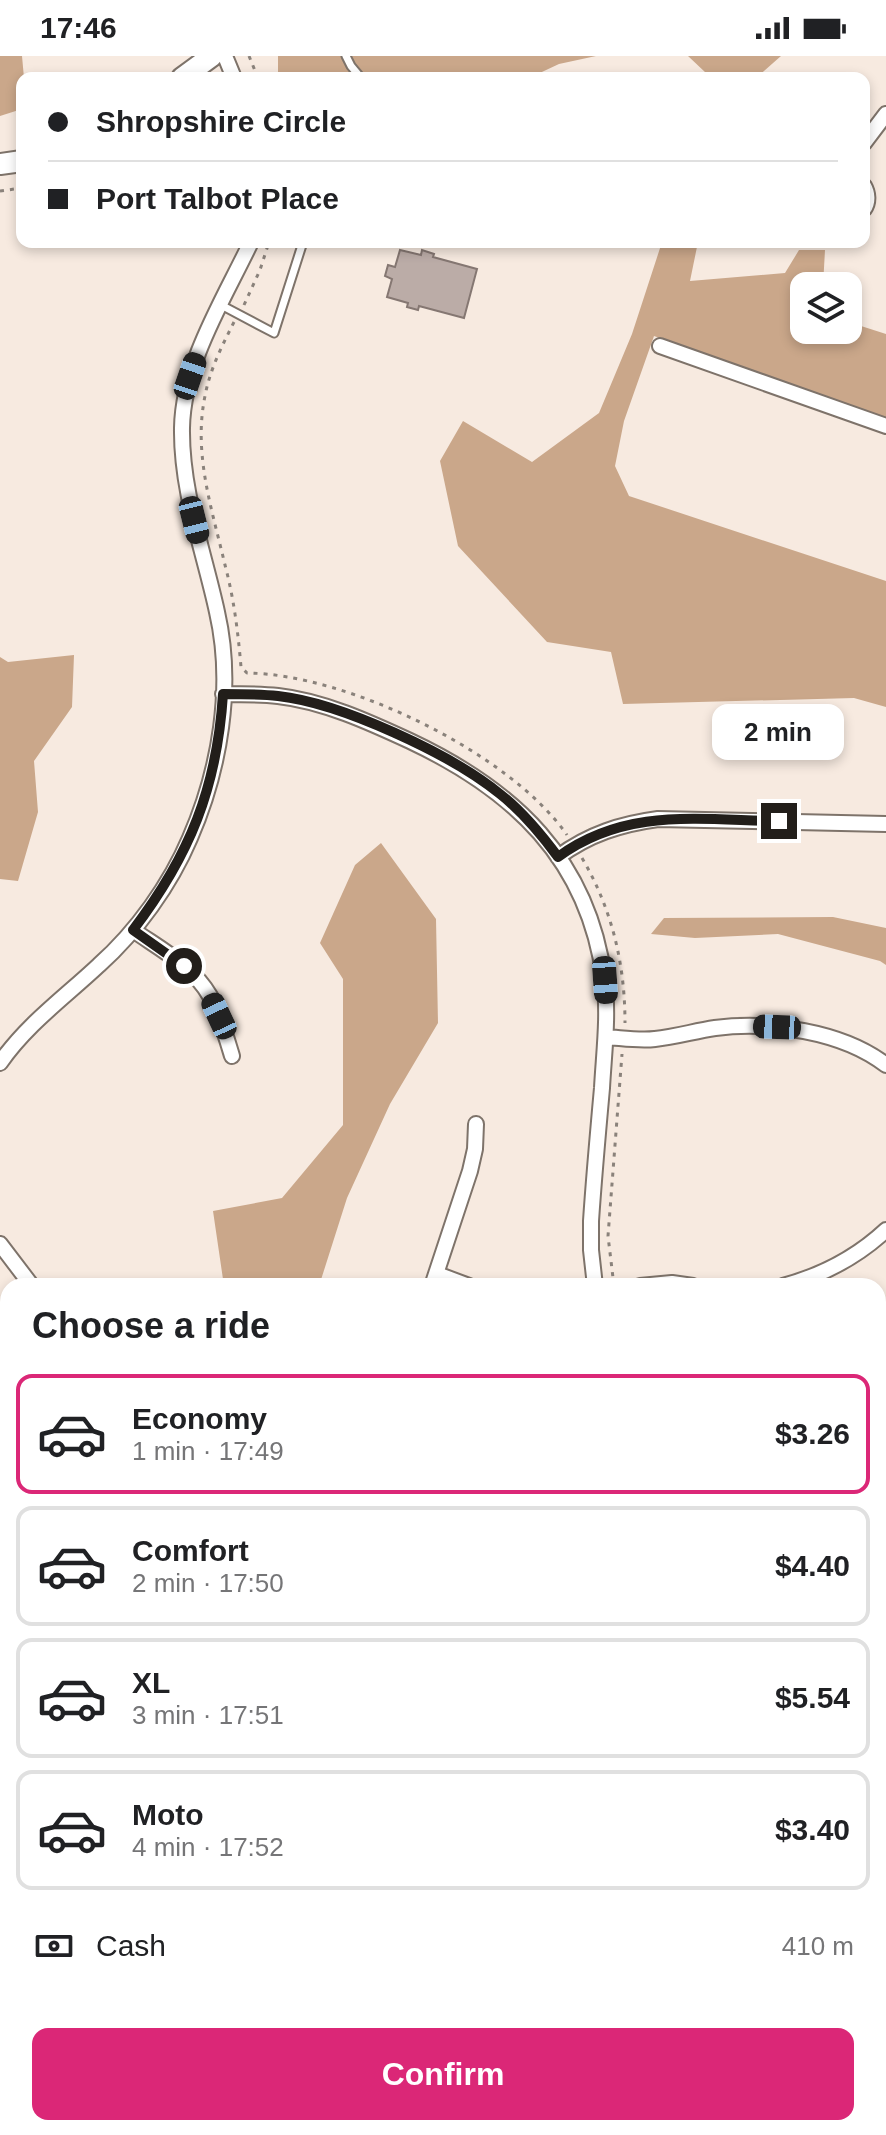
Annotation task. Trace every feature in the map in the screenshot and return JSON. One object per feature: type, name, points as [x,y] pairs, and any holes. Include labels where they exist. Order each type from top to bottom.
[{"type":"main road","points":[[190,72],[212,56]]},
{"type":"street","points":[[870,135],[886,114]]},
{"type":"street","points":[[0,1063],[37,1019],[101,964],[133,930],[158,897],[190,838],[205,800],[215,761],[223,694],[223,655],[218,616],[183,462],[182,425],[190,376],[202,341],[248,248]]},
{"type":"street","points":[[660,346],[886,426]]},
{"type":"street","points":[[223,694],[301,700],[384,729],[428,750],[471,773],[499,793],[521,812],[558,857],[582,898],[600,952],[605,980],[606,1037],[591,1221],[594,1278]]},
{"type":"street","points":[[558,857],[589,837],[611,828],[658,819],[886,824]]},
{"type":"street","points":[[133,930],[197,978],[219,1016],[232,1056]]},
{"type":"street","points":[[606,1037],[655,1039],[715,1028],[777,1027],[811,1032],[843,1042],[886,1065]]},
{"type":"street","points":[[435,1278],[470,1171],[476,1124]]},
{"type":"street","points":[[809,1278],[832,1269],[886,1230]]},
{"type":"street","points":[[0,1244],[26,1278]]},
{"type":"lane","points":[[221,305],[274,333],[301,248]]},
{"type":"path","points":[[267,248],[257,278],[211,374],[204,403],[201,438],[206,484],[235,609],[241,667],[247,673],[311,680],[387,708],[435,731],[503,770],[548,812],[574,846],[600,895],[618,948],[625,1008],[608,1236],[613,1278]]},
{"type":"shaded area","points":[[0,56],[22,56],[23,72],[16,72],[16,111],[0,116]]},
{"type":"shaded area","points":[[278,56],[596,56],[559,64],[542,72],[278,72]]},
{"type":"shaded area","points":[[688,56],[781,56],[763,72],[705,72]]},
{"type":"shaded area","points":[[660,248],[697,248],[690,281],[785,273],[799,250],[825,250],[824,272],[790,272],[790,344],[862,344],[862,326],[886,334],[886,419],[654,336],[624,421],[615,466],[629,496],[886,581],[886,707],[854,698],[623,704],[611,652],[547,642],[458,546],[440,461],[463,421],[532,462],[599,413],[632,334]]},
{"type":"shaded area","points":[[74,655],[72,707],[34,761],[38,812],[18,881],[0,879],[0,657],[8,662]]},
{"type":"shaded area","points":[[381,843],[436,919],[438,1023],[390,1104],[347,1198],[322,1278],[223,1278],[213,1211],[282,1198],[343,1125],[343,979],[320,943],[355,865]]},
{"type":"shaded area","points":[[833,917],[886,928],[886,965],[778,934],[695,938],[651,934],[664,918]]},
{"type":"building","points":[[400,250],[421,255],[422,250],[434,254],[433,257],[477,269],[464,318],[419,306],[418,310],[407,307],[408,303],[387,297],[392,279],[385,276],[388,265],[395,267]]},
{"type":"route","points":[[184,966],[133,930],[179,862],[205,800],[222,721],[223,694],[301,700],[339,711],[428,750],[471,773],[499,793],[541,833],[558,857],[589,837],[634,822],[658,819],[779,821]]}]
